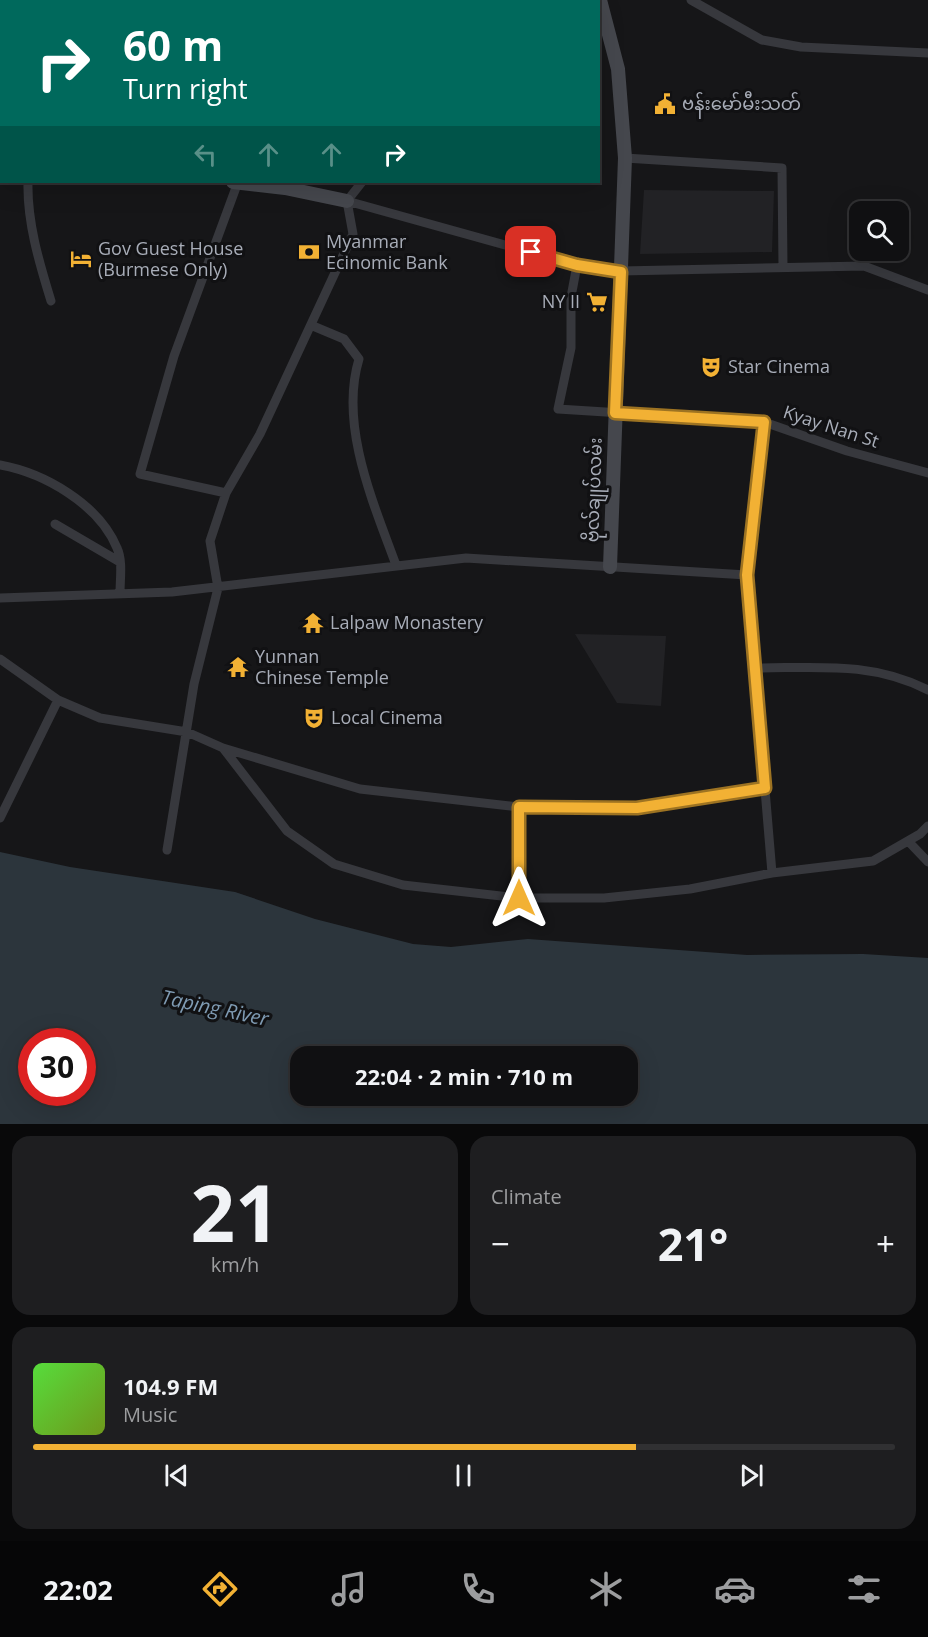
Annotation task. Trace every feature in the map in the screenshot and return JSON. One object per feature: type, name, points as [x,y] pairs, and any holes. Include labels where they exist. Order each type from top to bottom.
[{"type":"street","points":[[600,0],[618,69],[625,158],[621,272]]},
{"type":"street","points":[[691,0],[762,40],[801,47],[928,53]]},
{"type":"street","points":[[625,158],[782,168],[783,267]]},
{"type":"street","points":[[28,183],[27,200],[35,247],[51,300]]},
{"type":"street","points":[[226,493],[140,474],[174,356],[238,183]]},
{"type":"street","points":[[244,183],[347,201],[577,265],[621,272],[864,266],[928,290]]},
{"type":"street","points":[[167,850],[194,684],[218,588],[210,541],[226,493],[260,435],[313,326],[353,234],[347,201],[361,183]]},
{"type":"street","name":"Kyay Nan St","points":[[577,265],[571,297],[571,348],[558,409],[764,422],[847,451],[928,473]]},
{"type":"street","name":"ဗိုလ်ချုပ်လမ်း","points":[[609,567],[621,272]]},
{"type":"street","points":[[313,326],[344,339],[359,359],[352,383],[357,438],[373,502],[396,565]]},
{"type":"street","points":[[764,422],[747,575],[772,873]]},
{"type":"street","points":[[0,465],[49,482],[84,506],[113,540],[120,562],[120,593]]},
{"type":"street","points":[[55,524],[120,562]]},
{"type":"street","points":[[0,598],[218,588],[466,558],[747,575]]},
{"type":"street","points":[[0,659],[58,700],[100,718],[187,732],[223,748],[360,789],[519,807],[637,808],[765,788]]},
{"type":"street","points":[[755,668],[863,668],[912,682],[928,690]]},
{"type":"street","points":[[0,818],[58,700]]},
{"type":"street","points":[[223,748],[287,831],[334,864],[403,885],[519,898],[604,898],[680,891],[772,873],[873,861],[908,841],[928,826]]},
{"type":"street","points":[[519,807],[519,898]]},
{"type":"street","points":[[908,841],[928,862]]},
{"type":"shaded area","points":[[644,190],[774,191],[772,252],[640,254]]},
{"type":"shaded area","points":[[575,634],[666,636],[661,706],[617,703]]},
{"type":"water","name":"Taping River","points":[[0,852],[70,867],[235,892],[315,919],[413,944],[451,947],[528,939],[747,955],[863,954],[928,958],[928,1124],[0,1124]]},
{"type":"place","name":"ဗန်းမော်မီးသတ်","points":[[665,104]]},
{"type":"place","name":"Myanmar Ecinomic Bank","points":[[309,252]]},
{"type":"place","name":"Gov Guest House (Burmese Only)","points":[[81,259]]},
{"type":"place","name":"NY II","points":[[597,302]]},
{"type":"place","name":"Star Cinema","points":[[711,367]]},
{"type":"place","name":"Lalpaw Monastery","points":[[313,623]]},
{"type":"place","name":"Yunnan Chinese Temple","points":[[238,667]]},
{"type":"place","name":"Local Cinema","points":[[314,718]]},
{"type":"route","points":[[519,898],[519,807],[637,808],[765,788],[747,575],[764,422],[615,413],[621,272],[577,265],[531,252]]}]
